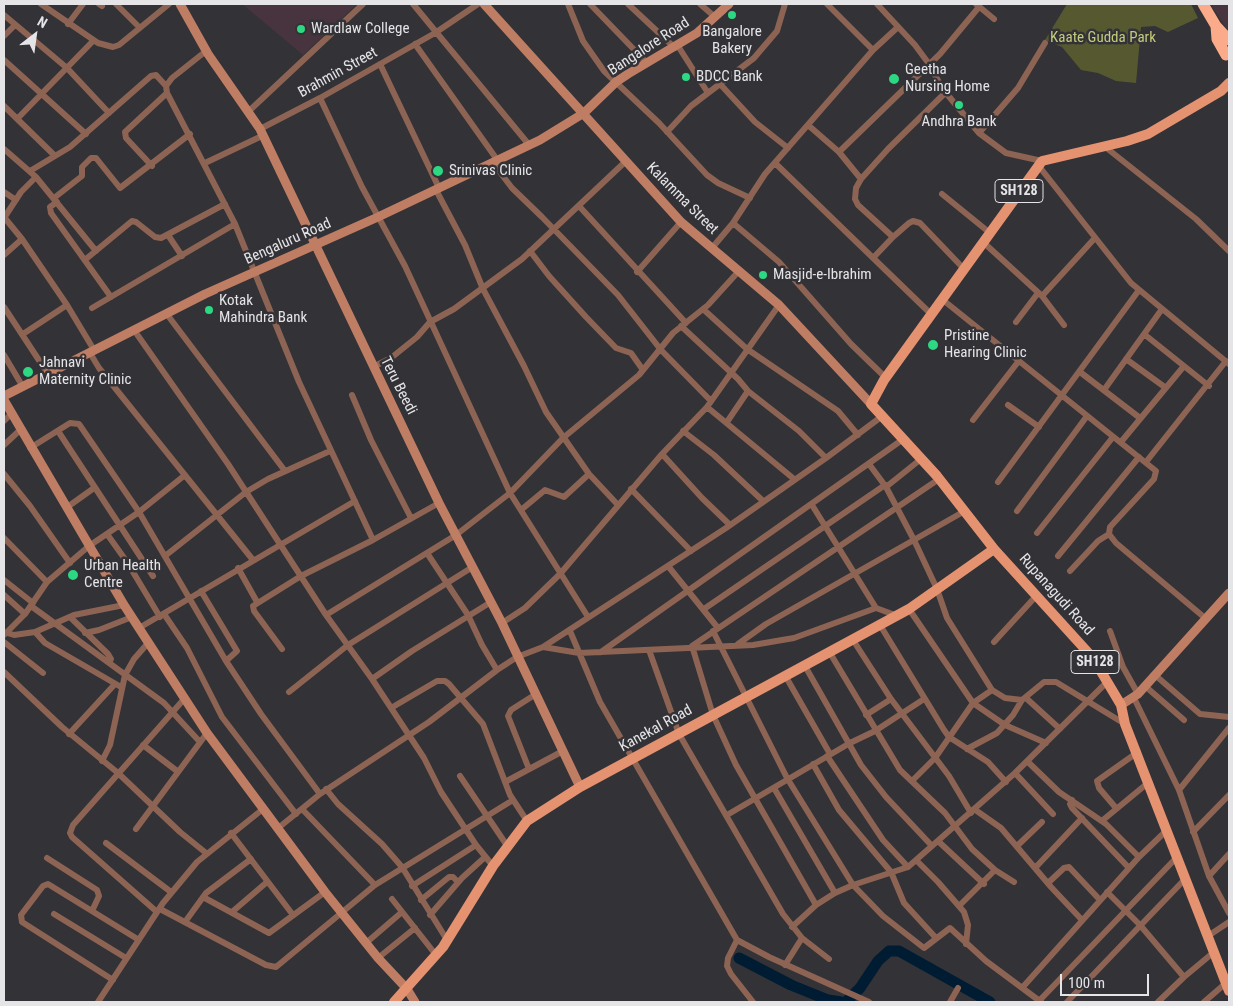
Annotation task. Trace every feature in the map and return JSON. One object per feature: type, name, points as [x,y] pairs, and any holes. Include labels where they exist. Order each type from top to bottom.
[{"type":"highway","points":[[1203,4],[1216,26],[1229,40]]},
{"type":"highway","points":[[1216,26],[1218,39],[1226,55]]},
{"type":"main road","name":"SH128","points":[[871,404],[885,379],[1040,163],[1148,134],[1225,90],[1229,83]]},
{"type":"main road","name":"Rupanagudi Road","points":[[871,404],[939,479],[963,512],[994,549],[1093,658],[1121,704],[1125,724],[1138,752],[1228,987]]},
{"type":"main road","name":"Kanekal Road","points":[[394,1002],[436,955],[493,866],[527,821],[580,787],[909,609],[994,549]]},
{"type":"street","points":[[68,24],[83,4]]},
{"type":"street","points":[[116,4],[140,28]]},
{"type":"street","points":[[45,5],[68,24],[106,46],[119,45],[168,4]]},
{"type":"street","name":"Teru Beedi","points":[[180,4],[206,51],[262,132],[439,504],[471,568],[502,623],[580,787]]},
{"type":"street","points":[[249,111],[363,4]]},
{"type":"street","points":[[413,4],[530,146]]},
{"type":"street","name":"Brahmin Street","points":[[204,163],[435,33],[478,4]]},
{"type":"street","name":"Kalamma Street","points":[[484,4],[681,222],[779,305],[871,404]]},
{"type":"street","points":[[568,4],[588,51],[616,82],[707,175],[718,183],[750,198]]},
{"type":"street","points":[[590,4],[647,63]]},
{"type":"street","points":[[628,4],[676,47],[708,93]]},
{"type":"street","points":[[700,4],[715,17]]},
{"type":"street","name":"Bangalore Road","points":[[584,113],[616,82],[697,33],[729,4]]},
{"type":"street","points":[[827,4],[873,50]]},
{"type":"street","points":[[877,4],[929,64],[946,93],[979,134],[1006,153],[1040,163],[1115,266],[1139,290],[1228,362],[1146,462]]},
{"type":"street","points":[[667,132],[691,106],[754,58],[766,46],[777,31],[784,5]]},
{"type":"street","points":[[839,152],[929,64],[978,5],[994,19]]},
{"type":"street","points":[[4,15],[67,68],[109,112]]},
{"type":"street","points":[[4,36],[15,25]]},
{"type":"street","points":[[712,248],[733,223],[775,163],[873,50],[898,27]]},
{"type":"street","points":[[18,118],[93,40]]},
{"type":"street","points":[[415,44],[512,188],[618,295],[661,350],[711,400]]},
{"type":"street","points":[[979,134],[1018,88],[1045,44]]},
{"type":"street","points":[[152,166],[126,138],[125,132],[166,89],[172,78],[206,51]]},
{"type":"street","points":[[4,60],[86,134]]},
{"type":"street","points":[[380,64],[465,244],[483,288],[546,412],[589,474],[618,505]]},
{"type":"street","points":[[30,171],[70,147],[153,74],[166,89],[235,224],[299,382],[373,540]]},
{"type":"street","points":[[720,84],[755,122],[788,148]]},
{"type":"street","points":[[893,236],[858,205],[855,198],[856,188],[861,178],[946,93]]},
{"type":"street","points":[[320,98],[378,217],[405,266],[510,493],[588,617]]},
{"type":"street","points":[[4,106],[54,155]]},
{"type":"street","name":"Bengaluru Road","points":[[4,396],[166,313],[530,146],[584,113]]},
{"type":"street","points":[[808,125],[839,152],[861,178]]},
{"type":"street","points":[[111,297],[86,259],[51,213],[50,207],[82,176],[82,166],[90,158],[96,158],[120,188],[152,166],[190,134]]},
{"type":"street","points":[[1104,146],[1196,220],[1229,251]]},
{"type":"street","points":[[4,149],[36,177],[96,251]]},
{"type":"street","points":[[373,366],[404,348],[430,322],[454,310],[530,251],[626,160]]},
{"type":"street","points":[[775,163],[932,315]]},
{"type":"street","points":[[36,177],[4,217],[22,239],[67,304],[99,368],[253,560]]},
{"type":"street","points":[[4,192],[16,200]]},
{"type":"street","points":[[942,194],[990,233]]},
{"type":"street","points":[[86,259],[132,221],[158,238],[168,235],[225,204]]},
{"type":"street","points":[[579,206],[684,324],[748,391],[799,431],[826,458]]},
{"type":"street","points":[[637,272],[681,222]]},
{"type":"street","points":[[873,258],[908,222],[920,223],[964,269]]},
{"type":"street","points":[[733,223],[779,262],[851,344],[885,379]]},
{"type":"street","points":[[92,308],[235,224]]},
{"type":"street","points":[[168,235],[182,256]]},
{"type":"street","points":[[4,255],[22,239]]},
{"type":"street","points":[[1016,322],[1094,239]]},
{"type":"street","points":[[983,242],[1040,295],[1064,325]]},
{"type":"street","points":[[530,251],[570,301],[616,348],[631,353],[644,370]]},
{"type":"street","points":[[326,615],[456,535],[510,493],[563,438],[615,397],[644,370],[684,324],[703,309],[738,272]]},
{"type":"street","points":[[998,482],[1139,290]]},
{"type":"street","points":[[943,300],[1156,471],[1156,475],[1110,527],[1109,534],[1116,543],[1205,618]]},
{"type":"street","points":[[23,334],[67,304]]},
{"type":"street","points":[[502,623],[525,608],[560,574],[631,489],[711,400],[779,305]]},
{"type":"street","points":[[4,307],[48,374]]},
{"type":"street","points":[[703,309],[747,349],[838,411],[858,435]]},
{"type":"street","points":[[1104,390],[1162,309]]},
{"type":"street","points":[[166,313],[286,471]]},
{"type":"street","points":[[134,330],[246,492],[326,615],[372,679],[476,845],[493,866]]},
{"type":"street","points":[[1144,334],[1209,386]]},
{"type":"street","points":[[4,355],[23,387]]},
{"type":"street","points":[[1126,359],[1166,388]]},
{"type":"street","points":[[973,420],[1018,362]]},
{"type":"street","points":[[1121,442],[1184,366]]},
{"type":"street","points":[[1080,372],[1140,418]]},
{"type":"street","points":[[727,422],[748,391]]},
{"type":"street","points":[[352,395],[371,440],[411,518]]},
{"type":"street","points":[[4,400],[30,448],[124,605],[207,733],[276,829],[378,958],[407,989],[415,1002]]},
{"type":"street","points":[[1008,405],[1039,427]]},
{"type":"street","points":[[706,406],[794,479]]},
{"type":"street","points":[[4,421],[12,414]]},
{"type":"street","points":[[1017,511],[1087,416]]},
{"type":"street","points":[[276,829],[323,792],[408,736],[462,698],[497,670],[517,657],[543,647],[570,631],[588,617],[730,525],[881,417]]},
{"type":"street","points":[[30,448],[72,422],[79,424],[139,512],[188,599],[261,714],[323,792],[382,844],[402,867],[447,940]]},
{"type":"street","points":[[4,445],[20,430]]},
{"type":"street","points":[[58,430],[118,526],[153,576]]},
{"type":"street","points":[[683,431],[714,455],[763,501]]},
{"type":"street","points":[[1037,533],[1113,437]]},
{"type":"street","points":[[601,652],[902,440]]},
{"type":"street","points":[[165,556],[246,492],[330,451]]},
{"type":"street","points":[[662,454],[702,498],[730,525]]},
{"type":"street","points":[[1058,556],[1139,457]]},
{"type":"street","points":[[704,609],[885,486],[921,459]]},
{"type":"street","points":[[869,464],[898,508],[937,589],[947,618],[992,690],[1005,698],[1024,699],[1060,729]]},
{"type":"street","points":[[4,474],[30,506],[70,563]]},
{"type":"street","points":[[521,510],[545,490],[564,497],[589,474]]},
{"type":"street","points":[[4,633],[25,614],[47,582],[89,546],[139,512],[185,475]]},
{"type":"street","points":[[692,646],[939,479]]},
{"type":"street","points":[[66,508],[94,488]]},
{"type":"street","points":[[631,489],[691,551]]},
{"type":"street","points":[[139,628],[354,501]]},
{"type":"street","points":[[282,650],[254,611],[253,606],[257,602],[301,576],[439,504]]},
{"type":"street","points":[[812,505],[876,608],[896,616]]},
{"type":"street","points":[[737,645],[766,624],[963,512]]},
{"type":"street","points":[[107,534],[162,615],[187,648],[222,717],[296,814]]},
{"type":"street","points":[[1070,571],[1098,541],[1109,534]]},
{"type":"street","points":[[4,538],[47,582]]},
{"type":"street","points":[[427,553],[468,615],[482,645],[497,670]]},
{"type":"street","points":[[668,566],[704,609],[716,630],[720,646],[788,778],[853,885],[883,916],[922,947],[927,947],[950,928],[966,944],[1040,1002],[1178,856]]},
{"type":"street","points":[[238,568],[257,602]]},
{"type":"street","points":[[288,692],[348,645],[471,568]]},
{"type":"street","points":[[4,580],[54,625],[153,694],[200,742]]},
{"type":"street","points":[[201,591],[237,651],[226,661]]},
{"type":"street","points":[[1121,704],[1136,696],[1229,593]]},
{"type":"street","points":[[4,595],[25,614]]},
{"type":"street","points":[[994,642],[1036,595]]},
{"type":"street","points":[[372,679],[468,615],[491,602]]},
{"type":"street","points":[[4,633],[14,635],[35,632],[70,617],[124,605]]},
{"type":"street","points":[[543,647],[578,653],[737,645],[794,638],[876,608]]},
{"type":"street","points":[[909,609],[973,703],[1005,726],[1046,744]]},
{"type":"street","points":[[70,617],[84,633],[110,656],[109,663]]},
{"type":"street","points":[[84,633],[100,630],[132,618]]},
{"type":"street","points":[[880,625],[924,699],[949,736],[988,762],[1006,782]]},
{"type":"street","points":[[570,631],[600,702],[737,940],[785,965],[869,1002]]},
{"type":"street","points":[[1110,631],[1123,667],[1179,790],[1209,876],[1229,912]]},
{"type":"street","points":[[35,632],[45,643],[118,686]]},
{"type":"street","points":[[853,640],[891,699],[973,811],[1001,828],[1082,920]]},
{"type":"street","points":[[4,642],[43,673]]},
{"type":"street","points":[[69,734],[118,686],[134,659],[148,643]]},
{"type":"street","points":[[692,646],[713,715],[736,765],[816,905]]},
{"type":"street","points":[[649,650],[679,734],[783,914],[802,938],[829,959]]},
{"type":"street","points":[[830,653],[893,760],[912,782],[945,813],[972,849],[995,870],[1014,882]]},
{"type":"street","points":[[805,666],[868,775],[932,846]]},
{"type":"street","points":[[4,672],[69,734],[118,773],[152,806],[206,853]]},
{"type":"street","points":[[1155,675],[1200,714],[1229,717]]},
{"type":"street","points":[[786,677],[829,755],[883,840],[908,867]]},
{"type":"street","points":[[391,708],[437,681],[445,681],[462,698],[487,731],[512,800],[527,821]]},
{"type":"street","points":[[968,749],[991,738],[1005,726],[1024,699],[1044,682],[1051,681],[1071,690],[1125,724]]},
{"type":"street","points":[[792,927],[816,905],[835,893],[908,867],[1015,774],[1107,682]]},
{"type":"street","points":[[102,761],[110,745],[118,686]]},
{"type":"street","points":[[1145,686],[1184,720]]},
{"type":"street","points":[[912,782],[934,758],[973,703],[992,690]]},
{"type":"street","points":[[529,769],[508,716],[511,710],[536,694]]},
{"type":"street","points":[[185,698],[73,824],[70,833],[72,837],[158,911],[185,922],[266,965],[276,967],[376,885],[512,800]]},
{"type":"street","points":[[866,715],[891,699]]},
{"type":"street","points":[[726,815],[850,743],[875,731],[924,699]]},
{"type":"street","points":[[1179,790],[1229,728]]},
{"type":"street","points":[[136,829],[177,771],[207,733]]},
{"type":"street","points":[[143,745],[177,771]]},
{"type":"street","points":[[505,782],[563,751]]},
{"type":"street","points":[[1116,808],[1099,788],[1096,781],[1138,752]]},
{"type":"street","points":[[1027,761],[1047,782],[1103,820],[1139,857]]},
{"type":"street","points":[[813,764],[839,810],[891,872],[904,903],[936,938]]},
{"type":"street","points":[[1015,774],[1052,814]]},
{"type":"street","points":[[460,776],[508,847]]},
{"type":"street","points":[[1103,820],[1149,782]]},
{"type":"street","points":[[774,788],[835,893]]},
{"type":"street","points":[[1193,832],[1229,795]]},
{"type":"street","points":[[1072,800],[1071,806],[1129,868]]},
{"type":"street","points":[[302,808],[376,885]]},
{"type":"street","points":[[98,1002],[171,892],[206,853],[263,809]]},
{"type":"street","points":[[1035,868],[1082,818]]},
{"type":"street","points":[[1018,846],[1042,822]]},
{"type":"street","points":[[1022,988],[1139,857],[1167,830]]},
{"type":"street","points":[[231,833],[292,915]]},
{"type":"street","points":[[938,841],[984,884]]},
{"type":"street","points":[[106,843],[171,892]]},
{"type":"street","points":[[412,886],[476,845]]},
{"type":"street","points":[[1209,876],[1229,854]]},
{"type":"street","points":[[430,915],[458,882],[485,857]]},
{"type":"street","points":[[47,858],[97,890],[99,896],[92,911]]},
{"type":"street","points":[[185,922],[203,897],[250,859]]},
{"type":"street","points":[[916,860],[960,906],[968,925],[966,944]]},
{"type":"street","points":[[1048,883],[1064,868],[1069,866],[1100,900]]},
{"type":"street","points":[[960,906],[984,884],[995,870]]},
{"type":"street","points":[[421,900],[449,877],[453,877],[458,882]]},
{"type":"street","points":[[1067,1002],[1186,878]]},
{"type":"street","points":[[232,912],[268,882]]},
{"type":"street","points":[[113,980],[20,919],[45,884],[139,940]]},
{"type":"street","points":[[203,897],[269,934],[325,892]]},
{"type":"street","points":[[1107,892],[1140,925],[1184,977]]},
{"type":"street","points":[[392,899],[436,955]]},
{"type":"street","points":[[366,943],[402,912]]},
{"type":"street","points":[[54,914],[126,958]]},
{"type":"street","points":[[1208,936],[1228,922]]},
{"type":"street","points":[[378,958],[415,928]]},
{"type":"street","points":[[785,965],[802,938]]},
{"type":"street","points":[[737,940],[728,958],[727,966],[753,1002]]},
{"type":"street","points":[[1158,1002],[1214,952]]},
{"type":"street","points":[[1204,1002],[1228,987]]},
{"type":"street","points":[[950,1002],[958,988]]},
{"type":"shaded area","name":"Wardlaw College","points":[[242,4],[357,4],[303,55]]},
{"type":"shaded area","points":[[1210,4],[1229,4],[1229,32]]},
{"type":"green space","name":"Kaate Gudda Park","points":[[1067,4],[1191,4],[1198,18],[1168,32],[1155,26],[1141,27],[1136,83],[1116,81],[1098,73],[1081,70],[1062,47],[1045,40]]},
{"type":"waterway","points":[[846,1002],[860,988],[878,961],[889,951],[899,951],[990,1002]]},
{"type":"waterway","points":[[739,958],[791,985],[828,1000],[841,1002]]},
{"type":"place","name":"Bangalore Bakery","points":[[732,15]]},
{"type":"place","name":"Wardlaw College","points":[[301,29]]},
{"type":"place","name":"BDCC Bank","points":[[686,77]]},
{"type":"place","name":"Geetha Nursing Home","points":[[894,79]]},
{"type":"place","name":"Andhra Bank","points":[[959,105]]},
{"type":"place","name":"Srinivas Clinic","points":[[438,171]]},
{"type":"place","name":"Masjid-e-Ibrahim","points":[[763,275]]},
{"type":"place","name":"Kotak Mahindra Bank","points":[[209,310]]},
{"type":"place","name":"Pristine Hearing Clinic","points":[[933,345]]},
{"type":"place","name":"Jahnavi Maternity Clinic","points":[[28,372]]},
{"type":"place","name":"Urban Health Centre","points":[[73,575]]}]
